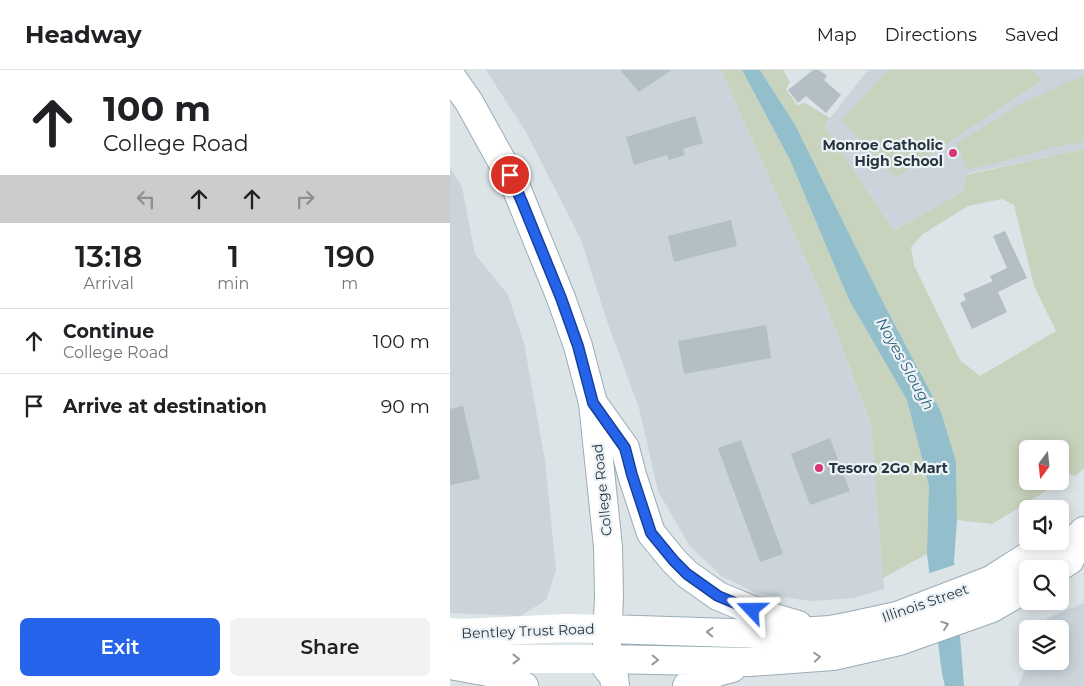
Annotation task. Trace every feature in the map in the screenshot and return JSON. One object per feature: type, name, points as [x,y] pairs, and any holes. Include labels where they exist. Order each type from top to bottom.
[{"type":"main road","name":"College Road","points":[[450,75],[468,102],[515,185],[561,298],[578,346],[593,403],[608,547],[609,596],[605,675]]},
{"type":"main road","points":[[593,403],[625,448],[651,533],[674,561],[687,574],[718,596],[764,615],[817,631]]},
{"type":"main road","name":"Illinois Street","points":[[1069,548],[1069,561]]},
{"type":"main road","name":"Illinois Street","points":[[605,675],[833,656],[898,628],[1045,550]]},
{"type":"main road","name":"Illinois Street","points":[[607,629],[766,634],[898,628],[992,608],[1019,593]]},
{"type":"main road","name":"Bentley Trust Road","points":[[450,632],[566,628],[607,629]]},
{"type":"main road","name":"Bentley Trust Road","points":[[450,659],[605,675]]},
{"type":"main road","points":[[687,686],[717,672],[750,662]]},
{"type":"main road","points":[[450,665],[494,673],[524,686]]},
{"type":"shaded area","points":[[486,70],[721,70],[826,304],[871,426],[884,589],[853,598],[811,601],[756,593],[721,576],[689,545],[658,491],[639,408],[608,324],[581,240],[526,132]]},
{"type":"shaded area","name":"Monroe Catholic High School","points":[[868,70],[1084,70],[1084,149],[966,174],[962,192],[894,231],[824,126]]},
{"type":"shaded area","points":[[450,168],[462,187],[475,254],[508,295],[524,343],[545,461],[556,570],[546,600],[520,616],[450,613]]},
{"type":"shaded area","points":[[1084,603],[1084,686],[1018,686],[1025,670],[1069,670],[1069,620],[1046,620]]},
{"type":"green space","points":[[721,70],[742,70],[790,160],[849,300],[907,400],[929,486],[929,546],[927,554],[883,578],[871,425],[826,304]]},
{"type":"green space","points":[[760,70],[783,70],[790,82],[786,89],[797,105],[805,103],[830,118],[824,126],[894,231],[962,192],[966,175],[1084,149],[1084,468],[1076,476],[1069,474],[1069,440],[1019,440],[1019,490],[1048,490],[1031,500],[1019,500],[1019,508],[992,524],[957,520],[956,461],[941,412],[885,306],[795,126]],"holes":[[[1002,199],[1014,205],[1034,286],[1056,331],[980,376],[960,360],[914,265],[911,247],[923,234],[968,206]]]},
{"type":"green space","points":[[888,70],[1033,70],[1042,80],[895,178],[842,120]]},
{"type":"green space","points":[[1084,75],[1084,142],[1054,147],[968,170],[956,144],[1021,104]]},
{"type":"water","name":"Noyes Slough","points":[[742,70],[760,70],[795,125],[885,306],[941,412],[956,461],[957,520],[954,560],[964,686],[945,686],[942,674],[927,554],[929,486],[907,400],[849,300],[790,160]]},
{"type":"pier","points":[[957,564],[963,634],[936,643],[927,574]]},
{"type":"building","points":[[620,70],[672,70],[639,92]]},
{"type":"building","points":[[813,70],[819,70],[827,76],[824,80],[841,95],[826,113],[806,96],[798,103],[788,90]]},
{"type":"building","points":[[695,116],[703,143],[683,149],[685,155],[669,160],[667,155],[634,165],[626,137]]},
{"type":"building","points":[[731,220],[737,246],[674,262],[668,236]]},
{"type":"building","points":[[1005,231],[1027,278],[998,292],[990,276],[1007,268],[993,236]]},
{"type":"building","points":[[993,281],[1007,312],[972,329],[960,303],[966,300],[963,294]]},
{"type":"building","points":[[766,325],[771,358],[684,374],[678,341]]},
{"type":"building","points":[[463,406],[480,479],[450,485],[450,409]]},
{"type":"building","name":"Tesoro 2Go Mart","points":[[830,438],[850,491],[810,505],[791,454]]},
{"type":"building","points":[[741,440],[783,554],[760,562],[718,448]]},
{"type":"place","name":"Monroe Catholic High School","points":[[953,153]]},
{"type":"place","name":"Tesoro 2Go Mart","points":[[819,468]]},
{"type":"route","points":[[510,175],[561,298],[578,346],[593,403],[625,448],[643,512],[651,533],[687,574],[718,596],[752,610]]}]
